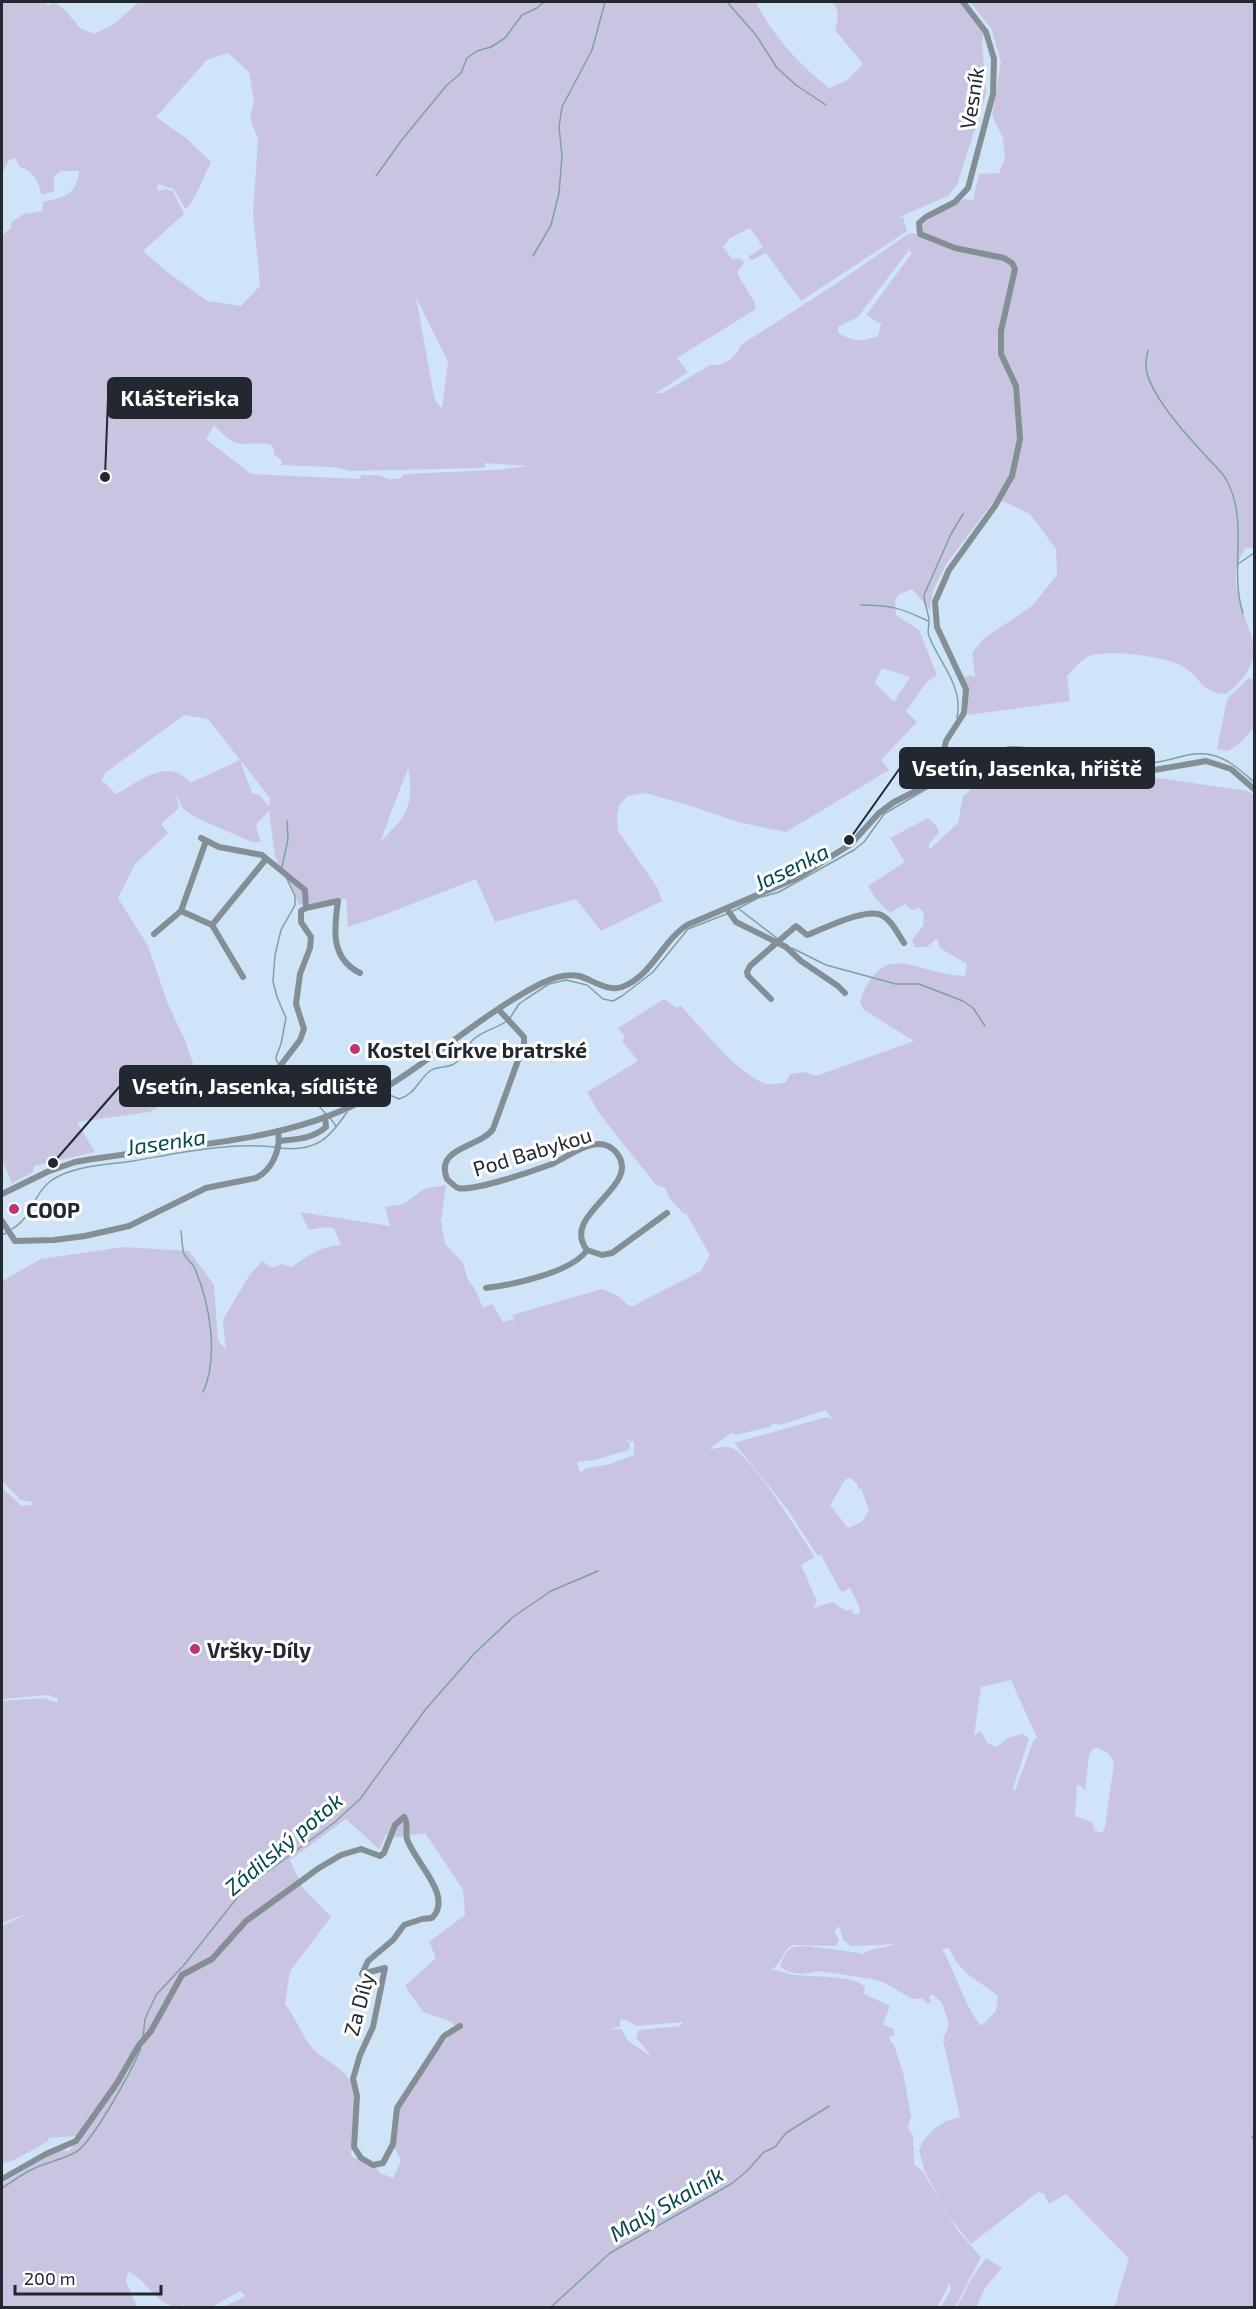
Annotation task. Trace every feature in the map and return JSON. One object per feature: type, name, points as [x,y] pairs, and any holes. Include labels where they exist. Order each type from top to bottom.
[{"type":"street","name":"Vesník","points":[[941,761],[946,741],[964,715],[966,689],[937,627],[935,602],[949,570],[995,506],[1012,476],[1020,440],[1016,386],[1001,354],[1000,331],[1015,269],[1012,263],[1004,258],[955,248],[920,234],[920,223],[926,217],[955,202],[968,188],[993,94],[994,59],[986,33],[963,2]]},
{"type":"street","points":[[2,1194],[54,1169],[90,1159],[279,1131],[327,1116],[391,1084],[540,983],[562,976],[579,976],[610,988],[623,986],[651,965],[683,928],[699,919],[728,912],[805,873],[851,844],[889,805],[985,757],[1009,749],[1028,750],[1058,759],[1095,758],[1134,768],[1154,770],[1206,761],[1231,769],[1254,789]]},
{"type":"street","points":[[938,779],[941,761],[953,759],[963,768]]},
{"type":"street","points":[[154,934],[181,911],[204,839],[219,847],[262,855],[305,890],[306,908]]},
{"type":"street","points":[[212,925],[266,859]]},
{"type":"street","points":[[277,1070],[300,1040],[304,1029],[296,1004],[300,974],[310,948],[310,937],[301,921],[301,911],[338,900],[335,927],[339,953],[349,967],[360,973]]},
{"type":"street","points":[[181,911],[212,925],[243,977]]},
{"type":"street","points":[[728,912],[736,922],[780,940],[801,962],[845,993]]},
{"type":"street","points":[[771,999],[748,976],[747,972],[750,966],[796,926],[810,934],[870,913],[880,913],[886,917],[903,943]]},
{"type":"street","name":"Pod Babykou","points":[[499,1010],[525,1040],[490,1134],[454,1152],[446,1163],[445,1175],[455,1187],[477,1187],[552,1164],[579,1150],[598,1144],[608,1146],[614,1150],[621,1161],[621,1176],[580,1229],[581,1240],[587,1250]]},
{"type":"street","points":[[279,1141],[306,1139],[313,1136],[326,1126],[327,1116]]},
{"type":"street","points":[[2,1221],[10,1236],[19,1241],[54,1240],[129,1226],[206,1188],[256,1178],[275,1158],[279,1131]]},
{"type":"street","points":[[493,1296],[489,1287],[542,1275],[574,1263],[587,1250],[602,1255],[612,1253],[667,1213]]},
{"type":"street","name":"Za Díly","points":[[2,2180],[46,2154],[76,2141],[117,2083],[139,2045],[146,2038],[182,1975],[212,1959],[246,1921],[319,1868],[356,1849],[366,1850],[380,1856],[384,1853],[395,1825],[404,1817],[407,1823],[406,1838],[440,1898],[439,1911],[432,1918],[404,1925],[393,1940],[368,1961],[362,1974],[385,1968],[373,2027],[360,2055],[353,2079],[357,2096],[354,2147],[361,2158],[374,2165],[383,2163],[393,2144],[397,2109],[444,2036],[460,2026]]},
{"type":"shaded area","points":[[2,2],[46,2],[48,6],[54,2],[65,10],[80,28],[94,34],[114,24],[139,2],[758,2],[756,3],[779,39],[797,60],[829,88],[846,81],[863,64],[835,30],[838,15],[832,2],[961,2],[985,30],[982,42],[986,94],[957,185],[948,196],[899,217],[903,217],[907,231],[801,301],[766,253],[752,260],[749,259],[749,256],[763,247],[750,228],[730,238],[723,247],[732,259],[741,259],[744,263],[738,275],[754,301],[756,309],[677,358],[688,372],[656,393],[663,393],[710,365],[729,360],[741,345],[908,234],[913,233],[928,240],[922,233],[922,226],[927,221],[963,199],[973,200],[979,174],[999,173],[1005,159],[1003,138],[992,115],[1001,62],[991,28],[970,2],[1254,2],[1254,548],[1246,548],[1236,571],[1238,596],[1254,646],[1252,661],[1242,679],[1226,694],[1206,688],[1184,667],[1176,663],[1153,657],[1125,654],[1092,655],[1082,661],[1067,676],[1070,701],[968,715],[961,679],[971,675],[975,676],[972,653],[983,639],[1032,606],[1057,575],[1056,549],[1030,514],[996,498],[947,563],[933,590],[930,610],[912,589],[895,599],[896,615],[919,630],[937,675],[926,683],[906,711],[917,722],[881,760],[889,770],[786,832],[738,822],[645,793],[628,796],[620,804],[617,815],[618,831],[657,887],[662,901],[601,931],[576,899],[495,922],[476,879],[348,927],[346,899],[299,905],[275,857],[269,810],[256,825],[261,842],[252,842],[199,819],[183,809],[176,794],[179,808],[161,824],[168,833],[135,864],[118,898],[148,946],[205,1097],[191,1087],[150,1112],[77,1122],[95,1152],[34,1166],[33,1172],[12,1183],[2,1159],[2,235],[11,228],[11,222],[24,214],[42,211],[43,202],[68,194],[78,179],[79,171],[60,171],[54,177],[54,191],[41,195],[35,178],[20,167],[15,158],[9,160],[2,173]],"holes":[[[228,53],[249,72],[254,102],[250,118],[258,139],[253,213],[260,286],[241,306],[207,301],[143,251],[184,214],[173,191],[165,189],[157,191],[158,184],[174,189],[185,209],[196,195],[211,162],[186,138],[156,117],[207,60]],[[909,250],[912,253],[866,315],[881,324],[878,336],[862,340],[849,338],[838,333],[838,327],[858,317]],[[416,297],[448,362],[442,409],[434,396]],[[214,425],[234,442],[270,444],[274,449],[274,454],[282,461],[281,465],[331,467],[351,471],[483,468],[485,463],[529,466],[496,470],[404,474],[399,479],[388,479],[379,475],[361,475],[360,479],[251,474],[206,439]],[[882,668],[910,677],[894,702],[875,683]],[[184,715],[208,719],[270,798],[269,806],[259,795],[252,793],[240,760],[190,783],[182,775],[173,771],[163,771],[143,778],[116,794],[104,782],[101,782],[105,773]],[[408,768],[409,801],[396,825],[380,842]]]},
{"type":"shaded area","points":[[1249,678],[1254,679],[1254,728],[1240,743],[1228,751],[1217,749],[1227,699]]},
{"type":"shaded area","points":[[1027,763],[1067,770],[1098,769],[1247,791],[1254,795],[1254,2307],[1113,2307],[1117,2302],[1129,2259],[1066,2194],[1049,2204],[1044,2194],[1038,2192],[971,2244],[950,2218],[958,2231],[981,2257],[955,2307],[941,2307],[951,2290],[950,2282],[937,2308],[224,2307],[245,2296],[240,2291],[212,2307],[186,2307],[182,2304],[183,2307],[165,2303],[141,2280],[128,2272],[126,2281],[137,2307],[2,2307],[2,2184],[58,2150],[69,2151],[80,2133],[77,2136],[48,2138],[49,2141],[12,2161],[2,2163],[2,1926],[31,1912],[2,1923],[2,1701],[44,1698],[57,1703],[58,1699],[49,1695],[2,1699],[2,1488],[22,1506],[32,1505],[32,1502],[21,1500],[2,1481],[2,1281],[41,1259],[124,1247],[189,1251],[214,1285],[218,1341],[226,1349],[223,1323],[225,1316],[249,1276],[262,1261],[272,1268],[282,1264],[292,1267],[315,1252],[334,1245],[341,1245],[334,1229],[326,1227],[309,1230],[300,1212],[390,1226],[385,1207],[403,1204],[424,1189],[446,1185],[441,1221],[445,1244],[463,1263],[468,1280],[475,1289],[483,1308],[492,1304],[503,1322],[512,1319],[515,1322],[512,1315],[602,1289],[618,1296],[629,1306],[633,1306],[701,1271],[710,1255],[686,1213],[684,1214],[670,1199],[665,1188],[656,1185],[599,1113],[587,1092],[638,1061],[622,1041],[625,1037],[618,1028],[664,999],[677,1008],[681,1006],[733,1062],[757,1080],[767,1084],[786,1082],[790,1074],[805,1072],[816,1076],[914,1041],[864,1010],[860,1003],[871,979],[880,969],[897,963],[965,976],[967,964],[940,948],[937,938],[927,947],[915,947],[912,940],[923,926],[924,913],[919,908],[912,910],[905,904],[890,913],[876,899],[868,886],[905,862],[890,838],[928,818],[936,825],[939,832],[929,844],[929,850],[958,823],[963,796],[978,784]],"holes":[[[826,1410],[832,1420],[828,1417],[823,1418],[734,1443],[788,1510],[817,1555],[821,1555],[840,1590],[842,1592],[850,1588],[860,1613],[855,1615],[851,1609],[846,1611],[832,1602],[813,1608],[817,1601],[801,1565],[815,1557],[788,1515],[764,1481],[741,1455],[729,1447],[709,1449],[731,1433],[735,1435],[769,1427],[775,1423],[780,1425]],[[626,1439],[634,1441],[634,1455],[580,1472],[577,1462],[594,1460],[629,1450],[630,1444]],[[834,1470],[842,1484],[850,1478],[857,1484],[859,1490],[861,1488],[869,1510],[862,1522],[848,1528],[830,1505],[842,1485]],[[1011,1680],[1037,1738],[1034,1739],[1015,1791],[1013,1788],[1029,1739],[1023,1734],[1008,1738],[996,1747],[987,1743],[981,1731],[974,1735],[981,1687]],[[1098,1748],[1109,1754],[1114,1763],[1105,1827],[1102,1833],[1095,1831],[1092,1822],[1075,1816],[1077,1785],[1085,1791],[1089,1755],[1092,1749]],[[346,1819],[379,1849],[386,1834],[391,1838],[425,1833],[463,1890],[465,1915],[429,1942],[436,1958],[405,1986],[423,2012],[452,2022],[457,2031],[451,2034],[437,2052],[398,2110],[394,2147],[401,2161],[393,2178],[380,2173],[375,2166],[351,2156],[355,2108],[350,2082],[344,2073],[310,2046],[285,2004],[290,1971],[331,1917],[302,1887],[290,1860]],[[839,1926],[843,1940],[851,1946],[894,1944],[863,1954],[817,1947],[794,1947],[787,1952],[780,1966],[798,1973],[818,1971],[872,1979],[883,1982],[912,1999],[922,1998],[927,2004],[931,2002],[929,1997],[932,1994],[942,2003],[949,2024],[943,2040],[960,2117],[946,2121],[935,2128],[923,2141],[919,2151],[925,2172],[943,2206],[923,2172],[914,2164],[913,2135],[908,2128],[911,2116],[903,2072],[894,2045],[889,2039],[894,2035],[894,2029],[883,2024],[890,2006],[864,1994],[865,1987],[852,1980],[795,1975],[772,1969],[789,1947],[793,1945],[836,1946],[839,1939],[834,1931]],[[949,1948],[964,1970],[998,1996],[996,2011],[981,2026],[969,2008],[942,1949]],[[624,2019],[637,2026],[683,2022],[680,2026],[639,2030],[636,2038],[649,2055],[628,2041],[621,2029],[610,2030],[620,2026],[620,2020]]]},
{"type":"shaded area","points":[[986,2258],[1002,2268],[985,2288],[976,2307],[957,2307],[972,2278]]},
{"type":"waterway","points":[[376,176],[446,86],[461,73],[467,58],[505,38],[522,15],[544,2]]},
{"type":"waterway","points":[[533,256],[551,225],[559,193],[562,156],[559,127],[562,107],[592,50],[605,2]]},
{"type":"waterway","points":[[727,2],[756,35],[777,68],[796,85],[826,105]]},
{"type":"waterway","points":[[1148,350],[1146,370],[1156,395],[1181,428],[1223,474],[1233,497],[1237,513],[1239,597],[1243,613]]},
{"type":"waterway","points":[[957,718],[958,706],[954,685],[928,634],[929,618],[924,595],[951,534],[963,514]]},
{"type":"waterway","points":[[1238,564],[1254,553]]},
{"type":"waterway","points":[[861,605],[896,608],[928,621]]},
{"type":"waterway","name":"Jasenka","points":[[1062,757],[1082,750],[1152,763],[1186,755],[1212,755],[1224,759],[1254,782]]},
{"type":"waterway","name":"Jasenka","points":[[733,911],[758,898],[779,892],[854,850],[864,842],[884,814],[930,787],[1007,754],[1055,761]]},
{"type":"waterway","points":[[282,867],[288,839],[287,821]]},
{"type":"waterway","points":[[280,1064],[276,1057],[286,1018],[273,981],[275,955],[281,930],[295,905],[295,896],[287,879]]},
{"type":"waterway","points":[[739,909],[778,939]]},
{"type":"waterway","name":"Jasenka","points":[[510,1018],[519,1004],[526,999],[549,984],[566,980],[587,985],[603,999],[613,1001],[653,972],[688,929],[729,913]]},
{"type":"waterway","points":[[792,948],[826,965],[896,984],[919,984],[963,1001],[973,1008],[985,1026]]},
{"type":"waterway","name":"Jasenka","points":[[383,1092],[399,1099],[405,1097],[430,1071],[456,1063],[473,1039],[507,1021]]},
{"type":"waterway","points":[[284,1066],[294,1072],[302,1094],[326,1114]]},
{"type":"waterway","name":"Jasenka","points":[[280,1148],[303,1148],[320,1142],[334,1130],[347,1112]]},
{"type":"waterway","points":[[330,1118],[336,1126]]},
{"type":"waterway","name":"Jasenka","points":[[12,1229],[24,1218],[46,1185],[71,1171],[204,1149],[239,1146],[275,1147]]},
{"type":"waterway","points":[[181,1231],[184,1254],[194,1267],[200,1283],[211,1330],[211,1363],[203,1392]]},
{"type":"waterway","name":"Jasenka","points":[[2,1235],[8,1232]]},
{"type":"waterway","name":"Zádilský potok","points":[[143,2037],[145,2019],[156,1995],[184,1965],[244,1889],[335,1822],[360,1799],[425,1710],[474,1654],[513,1617],[551,1591],[598,1571]]},
{"type":"waterway","name":"Zádilský potok","points":[[2,2188],[29,2171],[71,2155],[83,2145],[112,2104],[141,2048]]},
{"type":"waterway","name":"Malý Skalník","points":[[550,2308],[610,2253],[731,2184],[747,2171],[764,2152],[775,2147],[786,2133],[829,2106]]},
{"type":"place","name":"Klášteřiska","points":[[105,477]]},
{"type":"place","name":"Vsetín, Jasenka, hřiště","points":[[849,840]]},
{"type":"place","name":"Kostel Církve bratrské","points":[[355,1049]]},
{"type":"place","name":"Vsetín, Jasenka, sídliště","points":[[53,1163]]},
{"type":"place","name":"COOP","points":[[14,1209]]},
{"type":"place","name":"Vršky-Díly","points":[[195,1649]]}]
